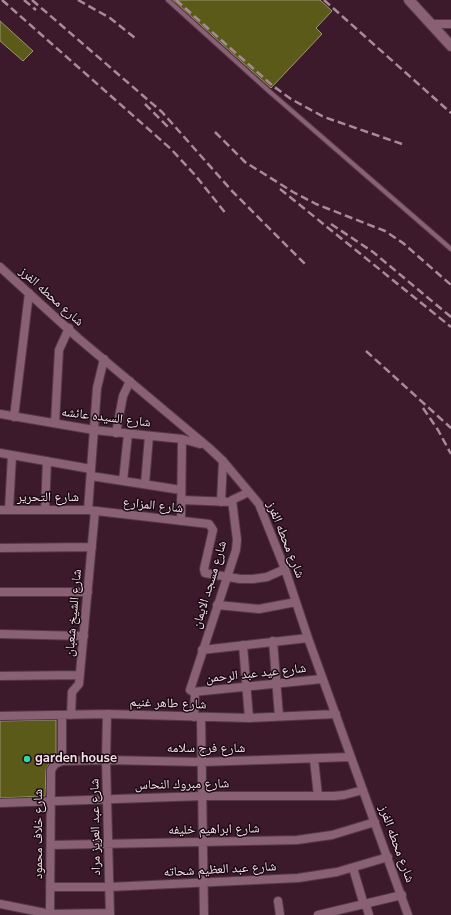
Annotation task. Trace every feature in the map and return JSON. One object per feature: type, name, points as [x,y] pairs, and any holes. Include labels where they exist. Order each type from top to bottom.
[{"type":"street","points":[[409,0],[451,46]]},
{"type":"street","points":[[431,24],[451,24]]},
{"type":"street","name":"شارع محطه الفرز","points":[[0,267],[104,359],[208,447],[259,504],[285,569],[322,678],[408,915]]},
{"type":"street","points":[[14,416],[29,293]]},
{"type":"street","points":[[55,423],[59,350],[69,328]]},
{"type":"street","name":"شارع الشيخ شعبان","points":[[71,715],[72,692],[79,684],[84,636],[92,547],[91,472],[97,388],[104,359]]},
{"type":"street","points":[[116,433],[123,396],[130,381]]},
{"type":"street","name":"شارع السيده عائشه","points":[[0,414],[94,430],[182,439],[193,441],[208,447]]},
{"type":"street","points":[[123,481],[128,434]]},
{"type":"street","points":[[145,484],[150,436]]},
{"type":"street","points":[[181,521],[182,439]]},
{"type":"street","points":[[0,452],[47,461],[123,481],[181,490]]},
{"type":"street","points":[[9,510],[12,455]]},
{"type":"street","points":[[45,510],[47,461]]},
{"type":"street","points":[[221,502],[222,462]]},
{"type":"street","points":[[181,500],[232,502],[234,498],[249,492]]},
{"type":"street","name":"شارع مسجد الايمان","points":[[194,692],[190,689],[236,545],[232,502]]},
{"type":"street","name":"شارع التحرير","points":[[0,510],[92,511]]},
{"type":"street","name":"شارع المزارع","points":[[92,511],[209,524],[213,530],[204,571],[226,577]]},
{"type":"street","points":[[0,548],[92,547]]},
{"type":"street","points":[[226,577],[253,579],[267,577],[285,569]]},
{"type":"street","points":[[0,592],[88,592]]},
{"type":"street","points":[[217,605],[259,609],[296,602]]},
{"type":"street","points":[[0,634],[84,636]]},
{"type":"street","points":[[202,650],[308,638]]},
{"type":"street","points":[[272,641],[279,716]]},
{"type":"street","points":[[243,645],[248,687],[249,718]]},
{"type":"street","points":[[0,676],[80,675]]},
{"type":"street","name":"شارع عيد عبد الرحمن","points":[[194,692],[322,678]]},
{"type":"street","points":[[194,692],[202,762],[204,915]]},
{"type":"street","name":"شارع طاهر غنيم","points":[[0,716],[107,714],[249,718],[336,714]]},
{"type":"street","name":"شارع عبد العزيز مراد","points":[[107,714],[106,760],[110,914]]},
{"type":"street","points":[[62,715],[62,761]]},
{"type":"street","name":"شارع فرج سلامه","points":[[62,761],[106,760],[202,762],[351,757]]},
{"type":"street","points":[[314,759],[318,796]]},
{"type":"street","name":"شارع خلاف محمود","points":[[50,914],[51,770],[53,766],[62,761]]},
{"type":"street","name":"شارع مبروك النحاس","points":[[0,803],[51,800],[203,796],[318,796],[344,795],[363,790]]},
{"type":"street","name":"شارع ابراهيم خليفه","points":[[51,845],[308,839],[349,831],[375,822]]},
{"type":"street","name":"شارع عبد العظيم شحاته","points":[[50,887],[109,887],[298,878],[353,868],[388,857]]},
{"type":"street","points":[[353,868],[369,915]]},
{"type":"street","points":[[318,915],[334,913],[402,896]]},
{"type":"street","points":[[278,902],[280,915]]},
{"type":"street","points":[[0,904],[21,912],[50,914],[110,914]]},
{"type":"lane","points":[[168,0],[270,92],[451,249]]},
{"type":"building","points":[[173,0],[320,0],[332,11],[316,28],[322,34],[271,88]]},
{"type":"building","points":[[0,21],[33,51],[23,61],[0,41]]},
{"type":"building","name":"garden house","points":[[56,720],[56,757],[50,761],[46,770],[45,796],[0,798],[0,721]]},
{"type":"railway","points":[[2,0],[171,149],[195,175],[227,215]]},
{"type":"railway","points":[[24,0],[36,10]]},
{"type":"railway","points":[[32,0],[162,112],[232,191],[306,265]]},
{"type":"railway","points":[[78,0],[110,18],[135,38]]},
{"type":"railway","points":[[176,0],[273,86],[291,99],[324,117],[402,144]]},
{"type":"railway","points":[[324,0],[451,113]]},
{"type":"railway","points":[[145,104],[169,128]]},
{"type":"railway","points":[[215,132],[245,162],[293,192],[316,204],[385,231],[403,243],[451,285]]},
{"type":"railway","points":[[280,189],[451,327]]},
{"type":"railway","points":[[331,224],[373,252],[451,317]]},
{"type":"railway","points":[[366,351],[451,428]]},
{"type":"railway","points":[[423,408],[438,430],[451,454]]},
{"type":"place","name":"garden house","points":[[27,759]]}]
